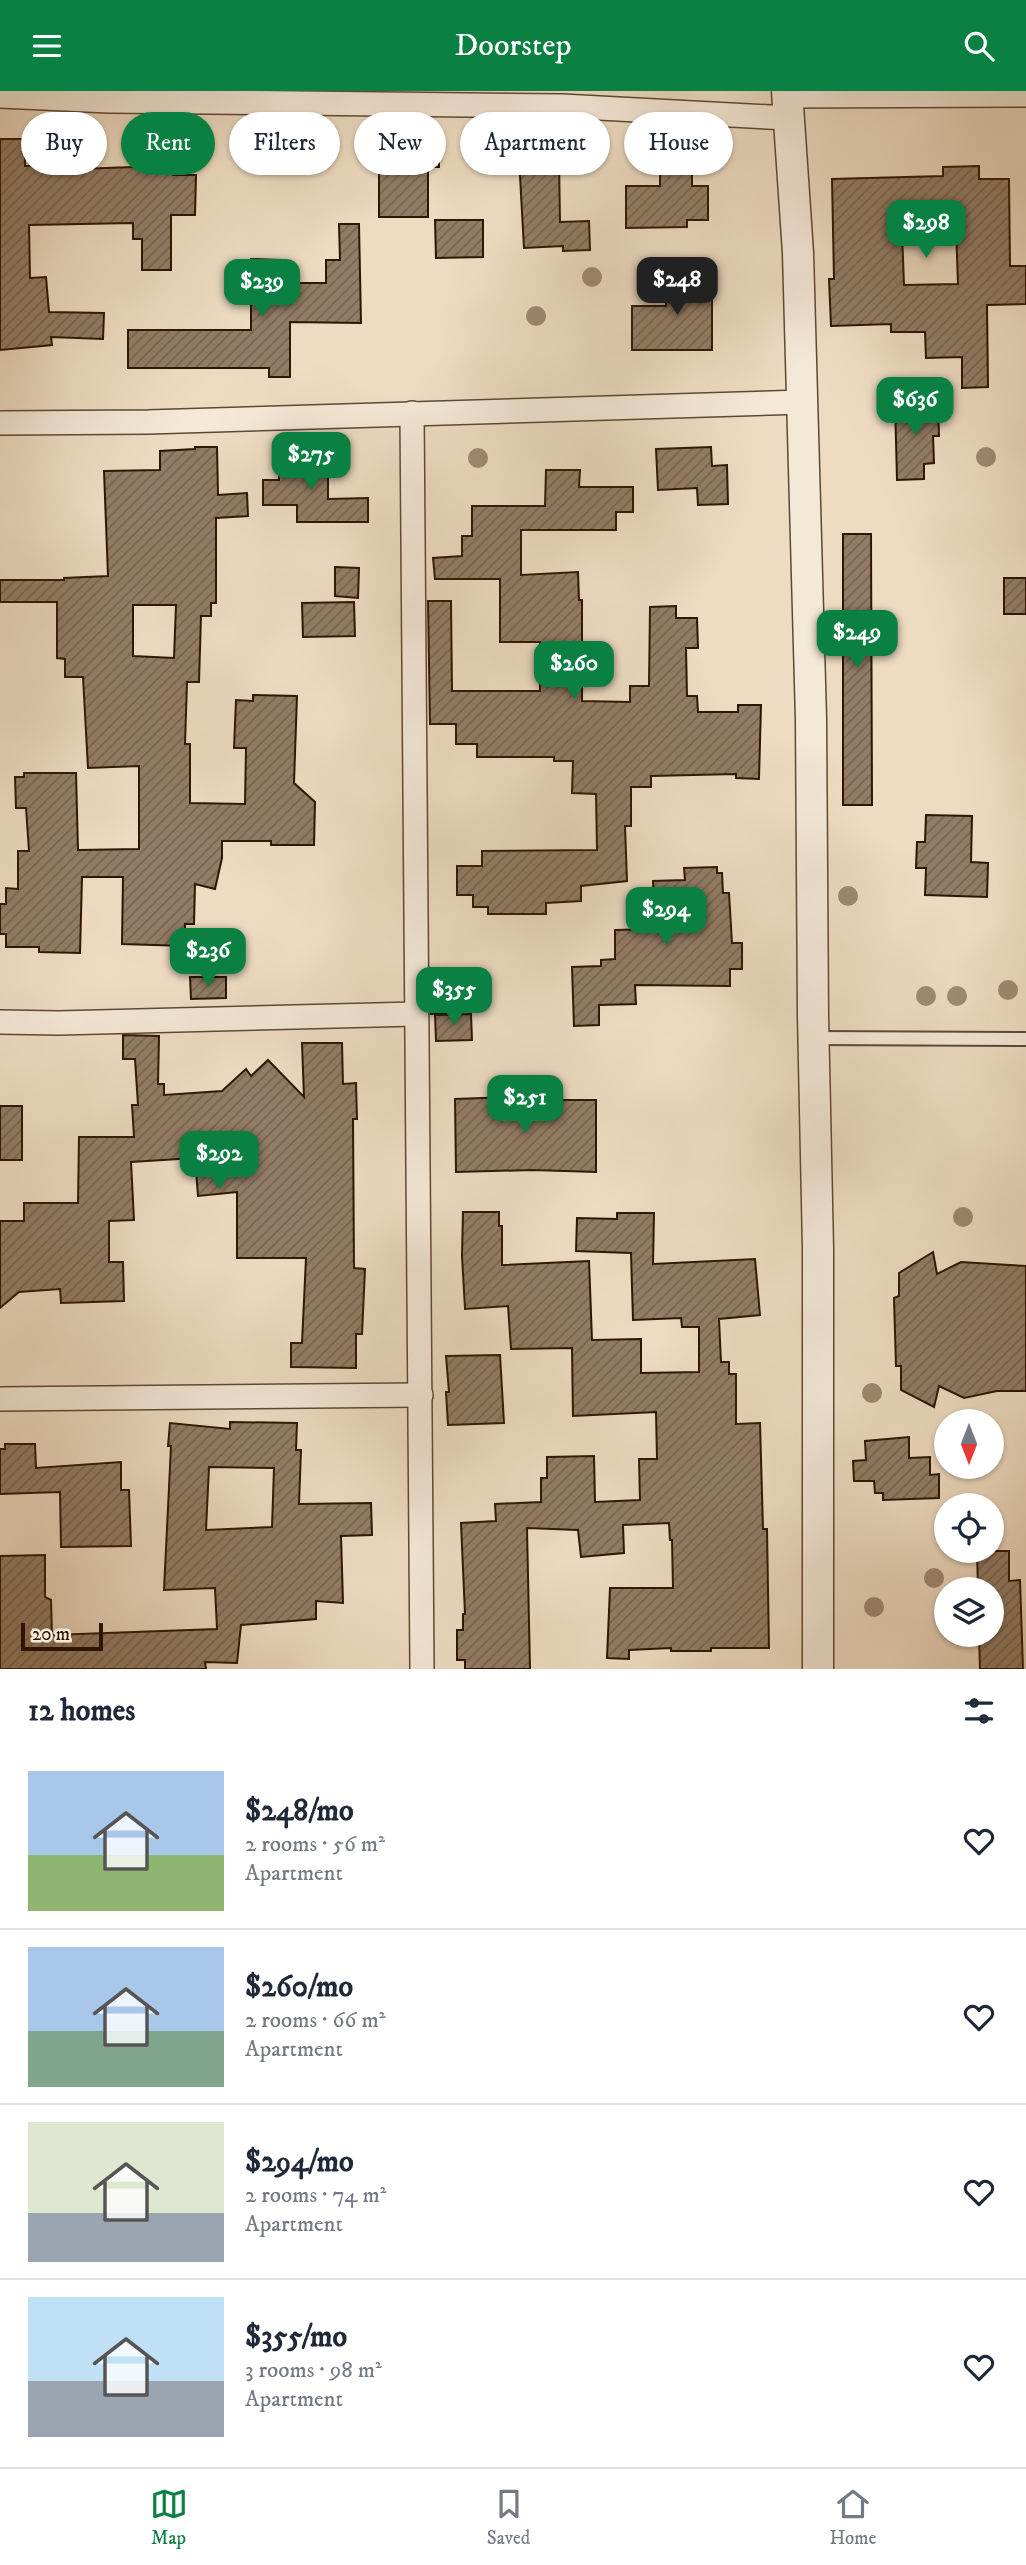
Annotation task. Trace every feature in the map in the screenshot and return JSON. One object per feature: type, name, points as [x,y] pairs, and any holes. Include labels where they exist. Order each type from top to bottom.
[{"type":"street","points":[[0,96],[109,101],[562,106],[1026,95]]},
{"type":"street","points":[[788,102],[798,253],[811,719],[813,1038],[818,1249],[818,1669]]},
{"type":"street","points":[[0,423],[148,422],[803,402]]},
{"type":"street","points":[[412,413],[422,1669]]},
{"type":"street","points":[[0,1022],[59,1023],[416,1014]]},
{"type":"street","points":[[0,1399],[421,1395]]},
{"type":"lane","points":[[813,1038],[1026,1039]]},
{"type":"building","points":[[0,139],[21,139],[21,175],[107,175],[107,168],[121,167],[121,175],[196,175],[195,215],[171,215],[171,270],[142,270],[142,239],[133,239],[133,223],[29,225],[30,278],[46,277],[49,312],[104,313],[103,339],[51,337],[52,345],[0,350]]},
{"type":"building","points":[[979,166],[979,179],[1009,179],[1010,266],[1026,266],[1026,304],[987,305],[988,387],[962,388],[962,357],[926,358],[925,332],[891,332],[891,324],[831,326],[829,279],[834,279],[832,179],[943,176],[943,167]],"holes":[[[901,205],[944,205],[944,228],[956,228],[958,284],[904,285]]]},
{"type":"building","points":[[379,175],[428,175],[428,217],[379,217]]},
{"type":"building","points":[[520,175],[559,175],[560,222],[589,221],[590,250],[563,251],[563,246],[524,248]]},
{"type":"building","points":[[660,175],[692,175],[692,186],[708,186],[708,220],[687,220],[687,227],[626,228],[626,186],[660,186]]},
{"type":"building","points":[[435,220],[483,220],[483,257],[436,258]]},
{"type":"building","points":[[339,224],[359,224],[361,323],[290,322],[290,377],[269,377],[269,368],[128,368],[128,330],[251,330],[251,259],[281,260],[281,283],[326,283],[326,260],[340,260]]},
{"type":"building","points":[[666,274],[712,274],[712,350],[632,350],[632,306],[666,306]]},
{"type":"building","points":[[938,401],[939,436],[933,436],[934,463],[924,464],[924,479],[897,480],[895,402]]},
{"type":"building","points":[[217,447],[218,495],[247,493],[248,516],[216,518],[216,603],[211,603],[211,616],[201,616],[199,682],[187,682],[185,744],[190,744],[190,803],[245,804],[246,748],[234,748],[236,700],[253,701],[253,695],[297,696],[294,783],[315,802],[314,845],[271,845],[271,841],[222,841],[222,858],[215,889],[195,884],[194,924],[185,924],[185,946],[122,944],[123,877],[82,877],[80,953],[39,952],[39,947],[6,947],[6,934],[0,934],[0,904],[6,904],[6,888],[18,889],[18,851],[29,851],[26,808],[16,808],[15,777],[24,777],[24,773],[76,773],[78,850],[139,849],[139,766],[88,768],[83,677],[65,677],[65,659],[57,658],[57,602],[0,602],[0,580],[64,580],[108,576],[104,471],[160,470],[160,451]],"holes":[[[133,605],[176,605],[174,658],[133,656]]]},
{"type":"building","points":[[711,447],[712,466],[727,465],[728,504],[698,505],[697,488],[658,490],[656,449]]},
{"type":"building","points":[[279,456],[328,456],[328,499],[368,498],[368,522],[297,522],[297,505],[263,505],[263,480],[279,480]]},
{"type":"building","points":[[546,470],[580,470],[579,487],[633,487],[633,512],[616,512],[616,530],[521,530],[521,575],[578,572],[579,600],[582,600],[582,701],[630,702],[630,686],[649,686],[650,607],[676,606],[676,618],[697,618],[698,648],[686,648],[687,696],[697,696],[698,712],[738,712],[738,705],[761,705],[759,779],[736,778],[736,774],[651,776],[651,787],[631,787],[631,826],[625,826],[627,881],[581,886],[581,901],[546,903],[546,914],[488,914],[488,907],[473,907],[473,895],[457,895],[457,866],[482,866],[482,851],[597,850],[596,794],[572,793],[573,761],[554,761],[554,757],[477,757],[477,744],[456,744],[456,724],[430,724],[428,601],[451,601],[452,691],[540,691],[540,642],[500,642],[500,579],[435,579],[433,558],[462,556],[462,536],[472,536],[472,506],[545,506]]},
{"type":"building","points":[[843,534],[871,534],[872,805],[843,805]]},
{"type":"building","points":[[335,567],[359,568],[358,598],[335,596]]},
{"type":"building","points":[[1004,578],[1026,578],[1026,614],[1004,614]]},
{"type":"building","points":[[354,602],[355,636],[303,637],[302,603]]},
{"type":"building","points":[[926,815],[972,816],[971,862],[988,863],[987,897],[925,895],[926,868],[916,868],[917,842],[925,842]]},
{"type":"building","points":[[717,867],[717,873],[722,873],[723,893],[729,893],[732,943],[742,943],[742,969],[730,969],[730,986],[635,985],[636,1004],[599,1005],[599,1025],[574,1026],[572,967],[601,966],[601,960],[615,959],[615,930],[655,929],[653,881],[685,880],[684,868]]},
{"type":"building","points":[[190,977],[226,977],[226,998],[191,999]]},
{"type":"building","points":[[431,987],[451,987],[452,1013],[431,1014]]},
{"type":"building","points":[[471,1014],[472,1040],[436,1041],[435,1015]]},
{"type":"building","points":[[123,1035],[159,1036],[158,1084],[164,1084],[164,1095],[222,1091],[246,1069],[251,1076],[268,1060],[304,1097],[302,1043],[342,1043],[343,1084],[356,1083],[357,1119],[353,1119],[354,1268],[365,1269],[362,1334],[356,1334],[356,1368],[291,1367],[291,1343],[302,1343],[306,1258],[237,1258],[237,1192],[198,1196],[195,1158],[131,1162],[134,1220],[109,1221],[109,1262],[123,1262],[124,1301],[61,1303],[60,1289],[19,1292],[0,1308],[0,1221],[24,1221],[24,1203],[78,1203],[79,1137],[134,1137],[132,1105],[138,1105],[135,1059],[123,1059]]},
{"type":"building","points":[[539,1096],[539,1100],[596,1100],[596,1172],[456,1172],[455,1099]]},
{"type":"building","points":[[0,1106],[22,1106],[22,1160],[0,1160]]},
{"type":"building","points":[[463,1212],[499,1212],[499,1226],[502,1226],[502,1265],[589,1261],[592,1340],[641,1339],[641,1373],[699,1372],[699,1327],[682,1327],[681,1318],[633,1320],[631,1253],[576,1251],[577,1218],[617,1219],[617,1213],[654,1213],[653,1264],[755,1259],[760,1315],[719,1319],[721,1362],[729,1362],[729,1374],[736,1374],[736,1424],[760,1423],[763,1529],[767,1529],[769,1648],[711,1648],[711,1651],[671,1651],[671,1648],[629,1650],[629,1659],[607,1658],[610,1588],[673,1588],[669,1523],[623,1525],[624,1553],[581,1557],[578,1530],[527,1528],[530,1669],[465,1669],[465,1660],[457,1660],[457,1630],[463,1630],[465,1614],[461,1523],[496,1521],[495,1504],[541,1502],[541,1478],[547,1478],[547,1457],[594,1456],[595,1502],[640,1500],[639,1459],[657,1459],[656,1412],[573,1416],[572,1348],[511,1349],[508,1306],[465,1309]]},
{"type":"building","points":[[933,1252],[937,1274],[961,1262],[1026,1266],[1026,1391],[997,1391],[964,1398],[939,1386],[934,1407],[901,1390],[901,1366],[896,1366],[894,1298],[899,1296],[899,1273]]},
{"type":"building","points":[[500,1355],[504,1423],[448,1425],[446,1356]]},
{"type":"building","points":[[230,1422],[297,1423],[296,1450],[301,1450],[299,1504],[371,1503],[372,1535],[341,1536],[343,1603],[316,1601],[316,1619],[241,1625],[237,1663],[205,1662],[206,1669],[0,1669],[0,1556],[45,1555],[45,1597],[51,1600],[52,1635],[217,1629],[215,1588],[164,1590],[171,1446],[168,1446],[170,1423],[230,1429]],"holes":[[[209,1467],[274,1468],[272,1527],[206,1530]]]},
{"type":"building","points":[[909,1437],[909,1458],[930,1457],[930,1475],[939,1479],[939,1493],[934,1493],[934,1498],[883,1500],[883,1493],[875,1493],[874,1481],[854,1481],[853,1461],[866,1460],[865,1441]]},
{"type":"building","points":[[5,1444],[35,1444],[36,1468],[121,1462],[121,1490],[129,1490],[131,1546],[61,1547],[60,1492],[0,1494],[0,1449],[5,1449]]},
{"type":"building","points":[[1004,1551],[1009,1551],[1009,1581],[1020,1580],[1023,1669],[980,1669],[979,1647],[1004,1647],[1004,1577],[978,1577],[977,1563],[1004,1563]]}]
